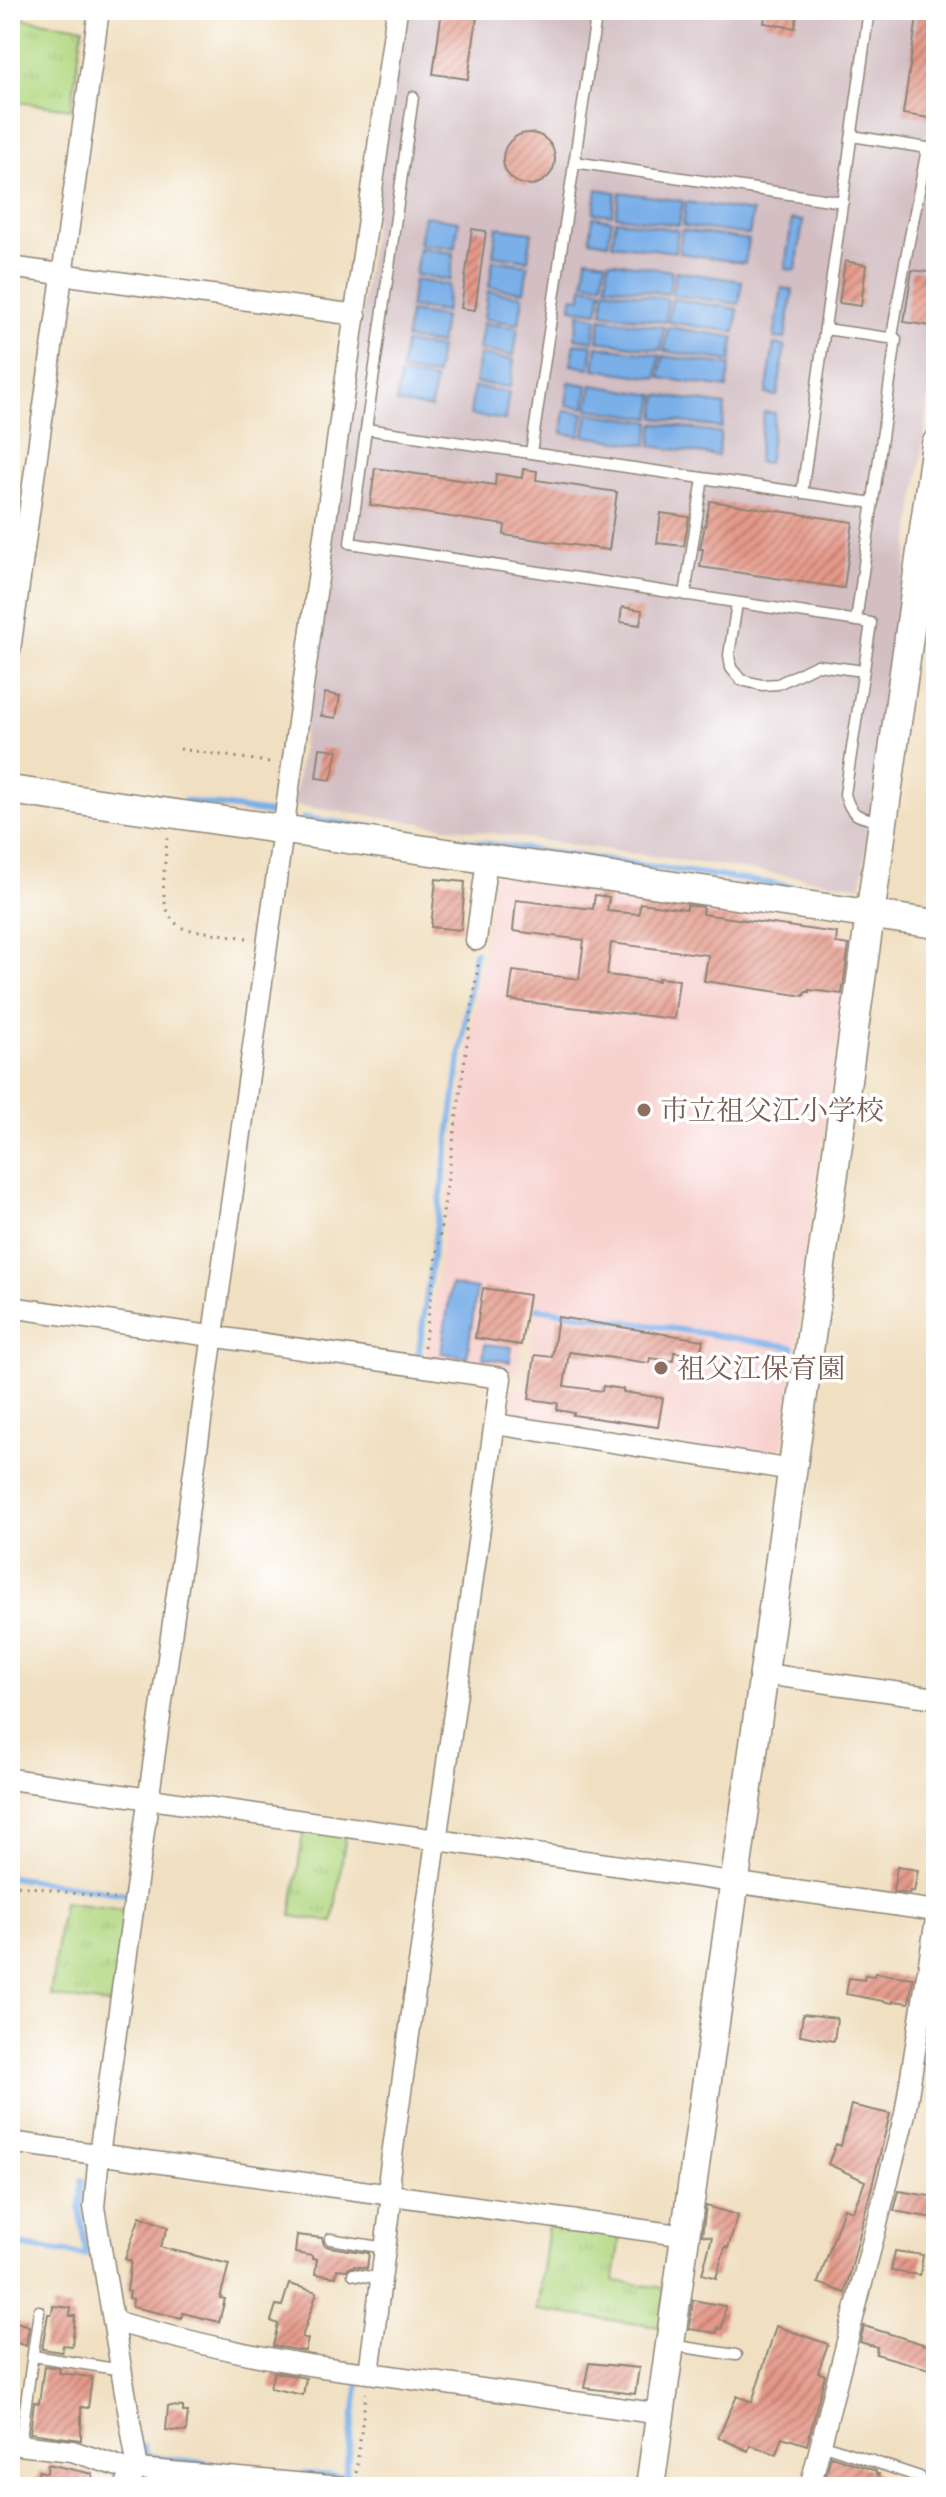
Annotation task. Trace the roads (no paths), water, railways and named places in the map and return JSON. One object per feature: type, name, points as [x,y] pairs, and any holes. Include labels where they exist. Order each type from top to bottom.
[{"type":"street","points":[[10,650],[99,10]]},
{"type":"street","points":[[133,2476],[122,2370],[94,2207],[99,2155],[397,10]]},
{"type":"street","points":[[10,267],[356,315]]},
{"type":"street","points":[[650,2487],[737,1882],[882,821],[933,483],[936,444]]},
{"type":"street","points":[[10,790],[936,924]]},
{"type":"street","points":[[476,940],[487,860]]},
{"type":"street","points":[[10,1307],[501,1378],[389,2177],[392,2195],[369,2373]]},
{"type":"street","points":[[495,1424],[793,1470]]},
{"type":"street","points":[[765,1674],[936,1698]]},
{"type":"street","points":[[10,1779],[936,1911]]},
{"type":"street","points":[[810,2487],[899,2145],[936,1919]]},
{"type":"street","points":[[10,2142],[686,2236]]},
{"type":"street","points":[[113,2321],[315,2368],[661,2414]]},
{"type":"street","points":[[15,2445],[72,2451],[133,2476],[343,2485]]},
{"type":"lane","points":[[531,453],[597,10]]},
{"type":"lane","points":[[802,493],[869,10]]},
{"type":"lane","points":[[413,97],[350,543],[871,623],[845,794],[849,808],[861,818],[882,821]]},
{"type":"lane","points":[[852,136],[927,148],[903,264],[892,338]]},
{"type":"lane","points":[[574,162],[843,202]]},
{"type":"lane","points":[[825,329],[896,339],[856,621]]},
{"type":"lane","points":[[366,429],[873,503]]},
{"type":"lane","points":[[685,595],[703,478]]},
{"type":"lane","points":[[737,603],[729,655],[731,668],[741,680],[778,684],[817,665],[864,671]]},
{"type":"lane","points":[[330,2239],[385,2248]]},
{"type":"lane","points":[[353,2274],[381,2279]]},
{"type":"lane","points":[[15,2445],[39,2311]]},
{"type":"lane","points":[[670,2345],[736,2355]]},
{"type":"lane","points":[[33,2356],[122,2370]]},
{"type":"lane","points":[[821,2444],[920,2477]]},
{"type":"water","points":[[597,189],[616,192],[612,215],[594,213]]},
{"type":"water","points":[[620,192],[683,201],[679,225],[616,216]]},
{"type":"water","points":[[686,202],[753,212],[749,235],[683,226]]},
{"type":"water","points":[[424,216],[459,221],[455,248],[419,244]]},
{"type":"water","points":[[593,217],[612,220],[608,243],[590,240]]},
{"type":"water","points":[[792,219],[803,221],[796,270],[785,269]]},
{"type":"water","points":[[616,220],[678,230],[675,252],[612,244]]},
{"type":"water","points":[[497,227],[532,232],[528,260],[493,255]]},
{"type":"water","points":[[682,230],[749,240],[745,263],[679,253]]},
{"type":"water","points":[[419,248],[454,253],[450,280],[415,275]]},
{"type":"water","points":[[587,258],[606,261],[602,284],[584,282]]},
{"type":"water","points":[[493,260],[528,265],[524,292],[489,287]]},
{"type":"water","points":[[609,261],[672,271],[669,294],[606,285]]},
{"type":"water","points":[[676,271],[742,281],[739,304],[672,295]]},
{"type":"water","points":[[414,280],[449,285],[445,312],[410,307]]},
{"type":"water","points":[[583,286],[602,289],[598,312],[571,308],[572,297],[581,298]]},
{"type":"water","points":[[782,288],[793,290],[785,339],[774,338]]},
{"type":"water","points":[[605,289],[668,299],[665,322],[602,313]]},
{"type":"water","points":[[488,291],[523,296],[519,324],[484,319]]},
{"type":"water","points":[[672,299],[738,309],[735,332],[668,322]]},
{"type":"water","points":[[409,312],[444,317],[440,344],[406,339]]},
{"type":"water","points":[[579,314],[597,317],[594,341],[575,338]]},
{"type":"water","points":[[601,318],[664,327],[661,350],[598,341]]},
{"type":"water","points":[[483,323],[518,328],[514,356],[479,350]]},
{"type":"water","points":[[668,327],[734,337],[731,361],[664,351]]},
{"type":"water","points":[[405,343],[440,348],[436,376],[401,371]]},
{"type":"water","points":[[575,343],[593,345],[590,368],[571,365]]},
{"type":"water","points":[[774,344],[785,346],[777,396],[766,394]]},
{"type":"water","points":[[597,346],[660,355],[657,378],[594,369]]},
{"type":"water","points":[[479,355],[514,360],[510,387],[475,383]]},
{"type":"water","points":[[663,356],[730,365],[727,388],[660,378]]},
{"type":"water","points":[[400,375],[435,380],[431,408],[396,403]]},
{"type":"water","points":[[569,382],[588,385],[585,408],[566,405]]},
{"type":"water","points":[[592,385],[655,395],[651,418],[588,409]]},
{"type":"water","points":[[474,387],[509,392],[505,420],[470,415]]},
{"type":"water","points":[[658,395],[725,405],[722,428],[655,418]]},
{"type":"water","points":[[565,410],[584,413],[580,436],[562,433]]},
{"type":"water","points":[[764,412],[775,413],[768,463],[757,462]]},
{"type":"water","points":[[588,413],[651,422],[647,445],[584,436]]},
{"type":"water","points":[[654,423],[721,433],[718,456],[651,446]]},
{"type":"water","points":[[451,1285],[477,1289],[467,1357],[441,1353]]},
{"type":"water","points":[[485,1344],[512,1347],[510,1362],[483,1358]]},
{"type":"waterway","points":[[185,801],[270,813]]},
{"type":"waterway","points":[[304,818],[845,894]]},
{"type":"waterway","points":[[903,902],[936,906]]},
{"type":"waterway","points":[[418,1358],[475,952]]},
{"type":"waterway","points":[[537,1308],[793,1347]]},
{"type":"waterway","points":[[10,1877],[126,1894]]},
{"type":"waterway","points":[[10,2244],[86,2255],[80,2209],[82,2180]]},
{"type":"waterway","points":[[345,2477],[359,2381]]},
{"type":"waterway","points":[[144,2446],[145,2454],[151,2457],[273,2471]]},
{"type":"waterway","points":[[304,2474],[348,2477]]},
{"type":"waterway","points":[[359,2478],[467,2487]]},
{"type":"place","name":"市立祖父江小学校","points":[[644,1110]]},
{"type":"place","name":"祖父江保育園","points":[[661,1368]]}]
